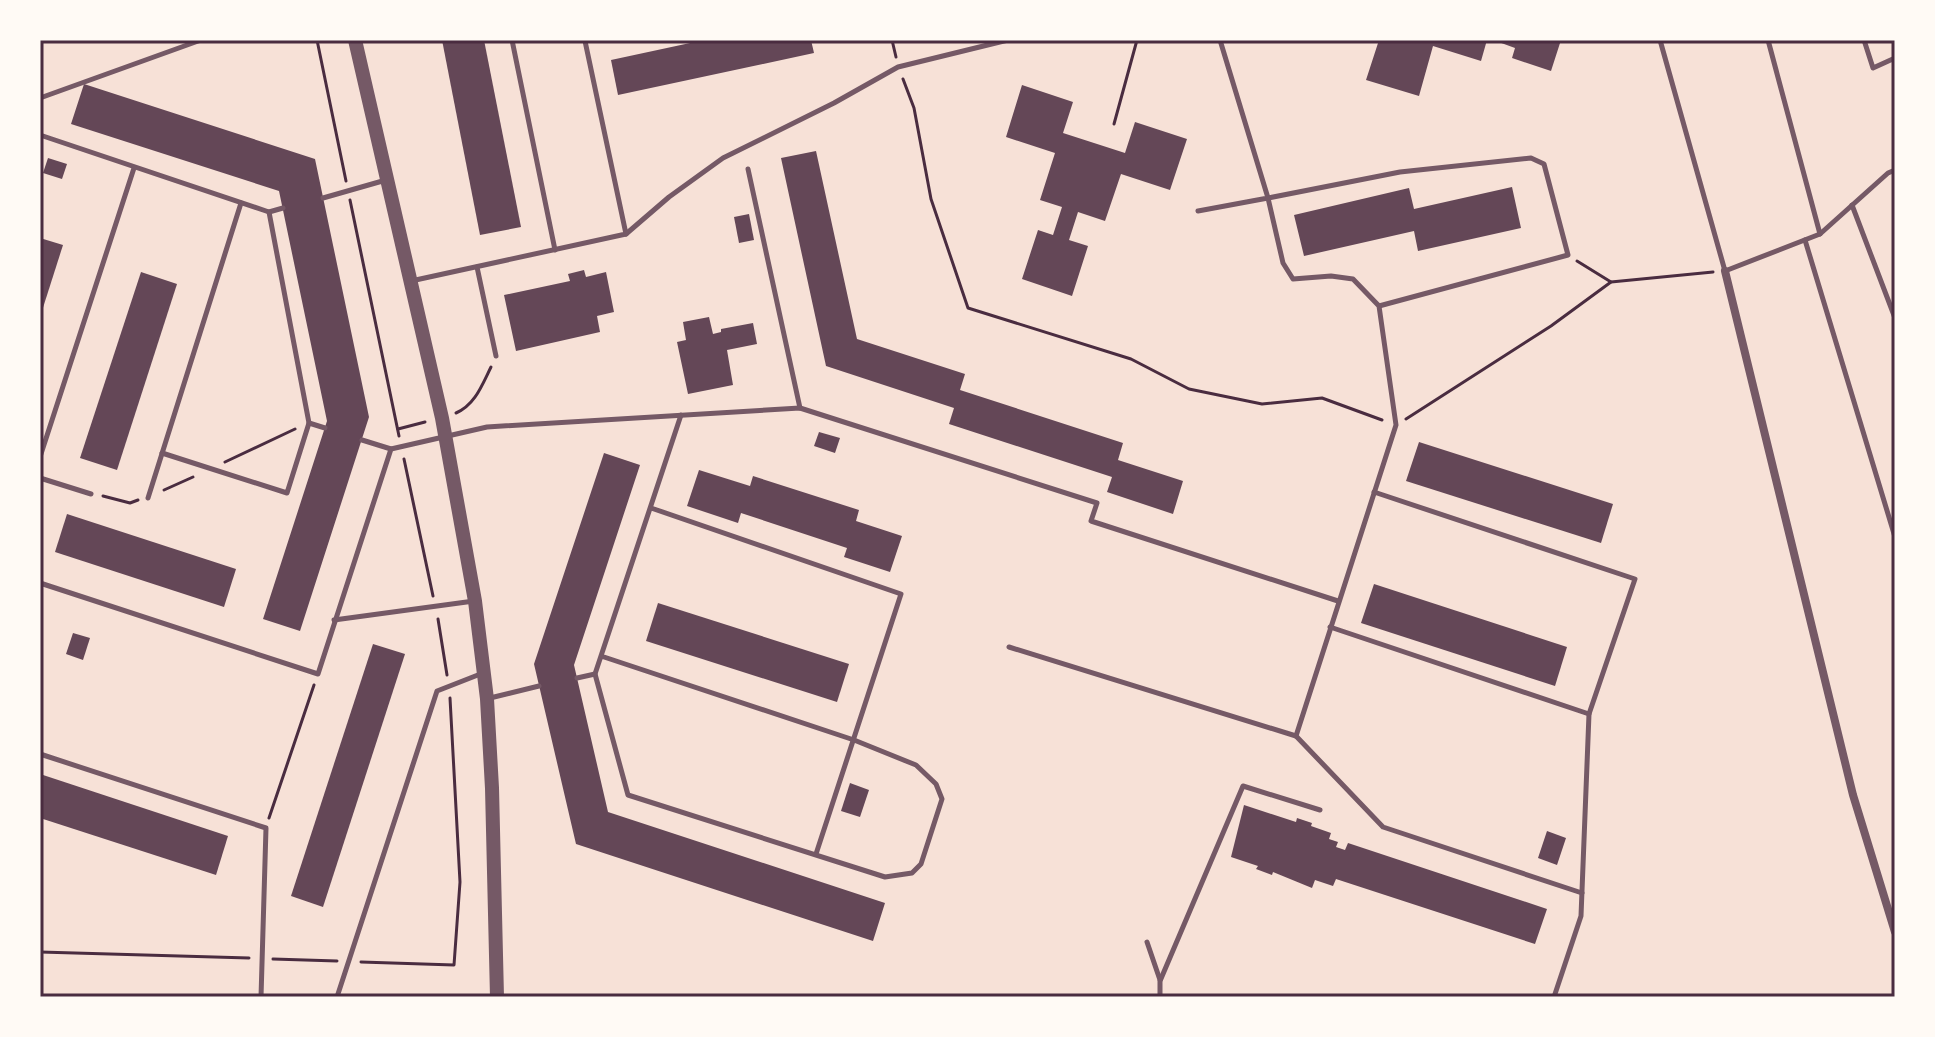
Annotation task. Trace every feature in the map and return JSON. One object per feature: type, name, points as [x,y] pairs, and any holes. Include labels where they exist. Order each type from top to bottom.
[{"type":"street","points":[[355,40],[446,436],[475,601],[487,699],[492,788],[497,997]]},
{"type":"street","points":[[1725,271],[1853,795],[1891,907],[1895,932]]},
{"type":"lane","points":[[40,98],[201,40]]},
{"type":"lane","points":[[512,40],[555,250]]},
{"type":"lane","points":[[589,40],[585,41],[626,234]]},
{"type":"lane","points":[[410,281],[626,234],[669,197],[723,158],[834,103],[898,67],[1008,40]]},
{"type":"lane","points":[[1220,40],[1268,198],[1283,263],[1293,279],[1331,276],[1353,279],[1379,306],[1396,425],[1296,736]]},
{"type":"lane","points":[[1660,40],[1725,271],[1820,234],[1895,170]]},
{"type":"lane","points":[[1768,40],[1820,234]]},
{"type":"lane","points":[[1864,40],[1873,68],[1895,58]]},
{"type":"lane","points":[[40,135],[269,212],[283,208]]},
{"type":"lane","points":[[1198,211],[1400,172],[1531,158],[1544,164],[1568,255],[1379,306]]},
{"type":"lane","points":[[40,457],[134,168]]},
{"type":"lane","points":[[748,169],[800,408]]},
{"type":"lane","points":[[323,198],[387,180]]},
{"type":"lane","points":[[148,498],[241,203]]},
{"type":"lane","points":[[1852,205],[1895,318]]},
{"type":"lane","points":[[162,453],[287,493],[309,423],[269,212]]},
{"type":"lane","points":[[1805,240],[1895,537]]},
{"type":"lane","points":[[477,267],[496,356]]},
{"type":"lane","points":[[362,440],[391,449],[487,427],[800,408],[1097,503],[1091,521],[1338,601]]},
{"type":"lane","points":[[601,656],[854,740],[916,765],[936,784],[942,799],[921,864],[912,873],[885,877],[628,795],[595,674],[681,415]]},
{"type":"lane","points":[[309,423],[325,428]]},
{"type":"lane","points":[[40,583],[318,674],[391,449]]},
{"type":"lane","points":[[40,478],[91,494]]},
{"type":"lane","points":[[1374,492],[1635,579],[1589,714],[1581,916],[1554,997]]},
{"type":"lane","points":[[651,508],[901,594],[816,854]]},
{"type":"lane","points":[[334,620],[475,601]]},
{"type":"lane","points":[[1330,627],[1589,714]]},
{"type":"lane","points":[[1009,647],[1296,736],[1383,827],[1582,893]]},
{"type":"lane","points":[[337,997],[437,691],[484,672]]},
{"type":"lane","points":[[577,678],[595,674]]},
{"type":"lane","points":[[487,699],[539,686]]},
{"type":"lane","points":[[40,754],[266,828],[261,997]]},
{"type":"lane","points":[[1160,981],[1243,786],[1320,810]]},
{"type":"lane","points":[[1147,942],[1160,981],[1160,997]]},
{"type":"path","points":[[40,952],[454,965],[460,882],[448,687],[435,606],[317,40]]},
{"type":"path","points":[[892,40],[898,67],[914,108],[931,199],[968,308],[1131,359],[1189,389],[1262,404],[1322,398],[1396,425],[1551,326],[1611,282],[1725,271]]},
{"type":"path","points":[[1114,124],[1137,40]]},
{"type":"path","points":[[1568,255],[1611,282]]},
{"type":"path","points":[[398,429],[464,409],[478,393],[496,356]]},
{"type":"path","points":[[266,828],[318,674]]},
{"type":"building","points":[[442,40],[484,40],[521,227],[480,235]]},
{"type":"building","points":[[704,40],[811,40],[814,53],[618,95],[611,60]]},
{"type":"building","points":[[1379,40],[1487,40],[1481,61],[1433,46],[1419,96],[1366,80]]},
{"type":"building","points":[[1493,40],[1561,40],[1551,71],[1512,58],[1515,48]]},
{"type":"building","points":[[84,84],[315,159],[369,417],[300,631],[263,619],[327,421],[279,191],[71,124]]},
{"type":"building","points":[[1022,85],[1073,102],[1063,133],[1125,153],[1135,122],[1187,139],[1170,190],[1121,174],[1105,221],[1078,212],[1069,240],[1088,246],[1072,296],[1022,279],[1038,230],[1053,235],[1062,207],[1040,200],[1055,153],[1006,137]]},
{"type":"building","points":[[816,151],[857,339],[965,374],[960,390],[1123,443],[1118,460],[1183,481],[1173,514],[1107,492],[1112,477],[949,424],[954,408],[826,366],[781,158]]},
{"type":"building","points":[[48,158],[67,164],[62,179],[43,173]]},
{"type":"building","points":[[1512,187],[1521,228],[1418,251],[1414,231],[1304,256],[1294,215],[1409,188],[1414,209]]},
{"type":"building","points":[[749,214],[754,240],[739,243],[734,217]]},
{"type":"building","points":[[40,238],[63,245],[41,314],[40,314]]},
{"type":"building","points":[[584,270],[586,277],[606,272],[614,312],[597,316],[600,332],[516,351],[504,295],[570,281],[568,274]]},
{"type":"building","points":[[141,272],[177,284],[117,470],[80,458]]},
{"type":"building","points":[[709,317],[713,334],[721,332],[721,329],[753,323],[757,344],[727,350],[733,385],[688,394],[677,342],[686,340],[683,322]]},
{"type":"building","points":[[819,432],[840,438],[835,453],[814,446]]},
{"type":"building","points":[[1419,442],[1613,504],[1601,543],[1406,481]]},
{"type":"building","points":[[604,453],[640,465],[574,665],[608,812],[885,903],[873,941],[576,844],[534,664]]},
{"type":"building","points":[[699,470],[750,486],[753,476],[859,510],[856,521],[902,536],[890,572],[844,557],[847,548],[741,513],[738,523],[687,506]]},
{"type":"building","points":[[67,514],[236,569],[224,607],[55,552]]},
{"type":"building","points":[[1374,584],[1567,647],[1555,686],[1361,623]]},
{"type":"building","points":[[658,603],[849,664],[837,702],[646,641]]},
{"type":"building","points":[[73,633],[90,638],[83,660],[66,654]]},
{"type":"building","points":[[373,644],[405,654],[323,907],[291,896]]},
{"type":"building","points":[[40,774],[228,836],[216,875],[40,818]]},
{"type":"building","points":[[850,783],[869,790],[860,817],[841,811]]},
{"type":"building","points":[[1244,805],[1296,822],[1297,818],[1312,823],[1311,826],[1331,833],[1329,839],[1338,842],[1336,847],[1345,850],[1348,843],[1547,909],[1535,944],[1336,879],[1333,886],[1315,880],[1312,888],[1273,872],[1272,875],[1256,869],[1258,866],[1231,857]]},
{"type":"building","points":[[1547,831],[1566,838],[1557,865],[1538,858]]}]
